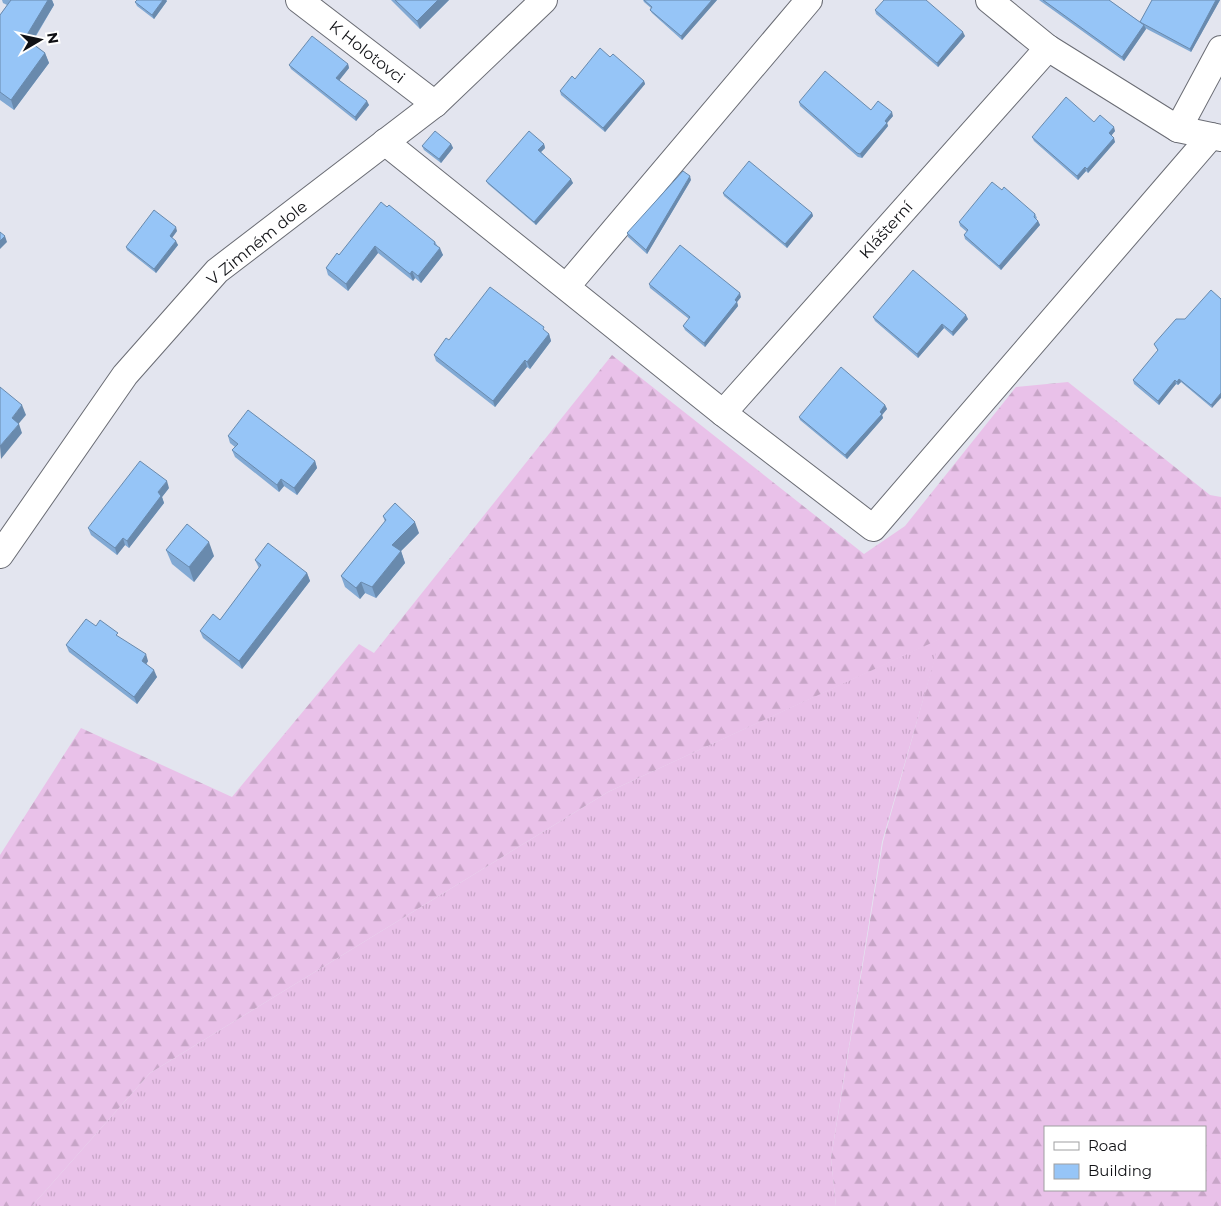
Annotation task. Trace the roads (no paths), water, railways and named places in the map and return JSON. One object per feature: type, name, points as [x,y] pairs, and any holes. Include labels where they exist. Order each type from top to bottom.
[{"type":"street","name":"K Holotovci","points":[[299,0],[435,104]]},
{"type":"street","name":"V Zimném dole","points":[[0,555],[125,375],[218,271],[435,104],[544,0]]},
{"type":"street","points":[[567,286],[808,0]]},
{"type":"street","points":[[385,142],[724,413],[873,528],[1216,137],[1178,129],[1048,48],[989,0]]},
{"type":"street","name":"Klášterní","points":[[724,413],[1048,48]]},
{"type":"street","points":[[1178,129],[1221,49]]}]
